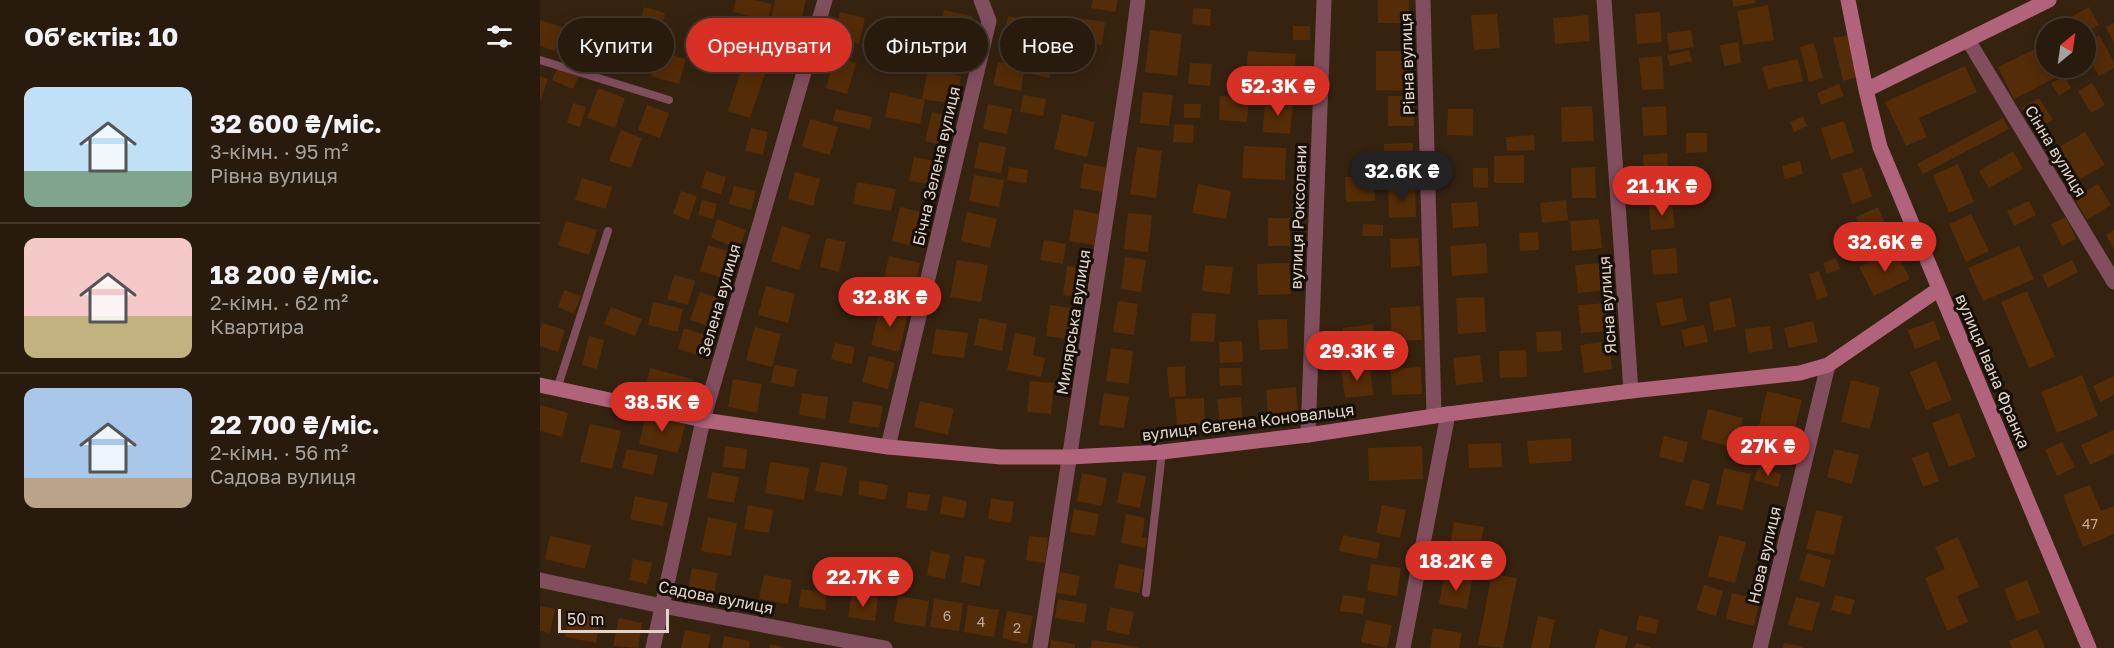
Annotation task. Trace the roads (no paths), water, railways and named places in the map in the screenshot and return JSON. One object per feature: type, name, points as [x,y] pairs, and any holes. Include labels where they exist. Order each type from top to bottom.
[{"type":"street","name":"Зелена вулиця","points":[[653,648],[703,420],[825,0]]},
{"type":"street","name":"Бічна Зелена вулиця","points":[[888,447],[989,21],[981,0]]},
{"type":"street","name":"Милярська вулиця","points":[[1040,648],[1138,0]]},
{"type":"street","name":"вулиця Роксолани","points":[[1308,435],[1324,0]]},
{"type":"street","name":"Рівна вулиця","points":[[1403,648],[1441,415],[1423,0]]},
{"type":"street","name":"Ясна вулиця","points":[[1604,0],[1631,391]]},
{"type":"street","name":"вулиця Івана Франка","points":[[1848,0],[1880,147],[2089,648]]},
{"type":"street","points":[[1866,90],[2049,0]]},
{"type":"street","name":"Сінна вулиця","points":[[1968,40],[2114,282]]},
{"type":"street","name":"вулиця Євгена Коновальця","points":[[540,385],[703,420],[888,447],[1001,457],[1070,457],[1162,452],[1308,435],[1441,415],[1631,391],[1800,374],[1828,365],[1939,289]]},
{"type":"street","name":"Нова вулиця","points":[[1760,648],[1828,365]]},
{"type":"street","name":"Садова вулиця","points":[[540,580],[885,648]]},
{"type":"lane","points":[[540,60],[669,100]]},
{"type":"lane","points":[[557,389],[608,231]]},
{"type":"lane","points":[[1146,593],[1162,452]]}]
